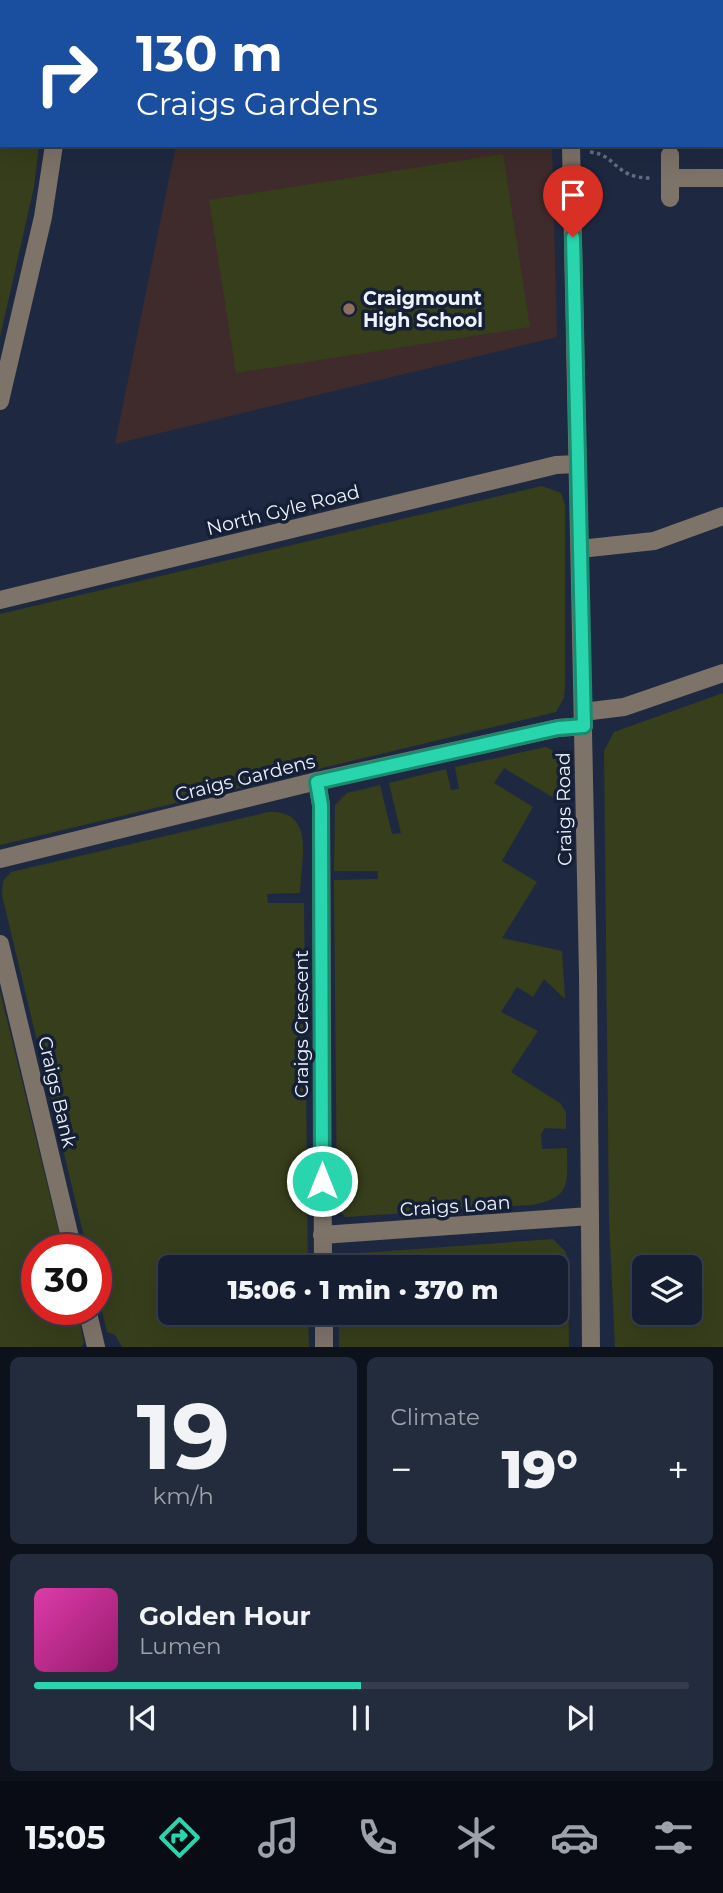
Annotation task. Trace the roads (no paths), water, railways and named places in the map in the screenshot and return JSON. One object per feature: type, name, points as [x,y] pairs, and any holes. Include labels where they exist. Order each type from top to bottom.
[{"type":"street","points":[[0,401],[43,217],[54,147]]},
{"type":"street","name":"Craigs Road","points":[[571,148],[583,719],[591,1347]]},
{"type":"street","points":[[670,155],[670,198]]},
{"type":"street","points":[[670,178],[723,178]]},
{"type":"street","name":"North Gyle Road","points":[[0,600],[556,465],[577,464]]},
{"type":"street","points":[[580,549],[654,541],[723,516]]},
{"type":"street","name":"Craigs Gardens","points":[[0,859],[317,782],[558,728],[723,673]]},
{"type":"street","name":"Craigs Crescent","points":[[317,782],[321,805],[323,1255]]},
{"type":"street","name":"Craigs Bank","points":[[0,944],[69,1234]]},
{"type":"street","name":"Craigs Loan","points":[[322,1235],[590,1216]]},
{"type":"street","points":[[91,1325],[96,1347]]},
{"type":"street","points":[[324,1325],[324,1347]]},
{"type":"place","name":"Craigmount High School","points":[[349,309]]}]
